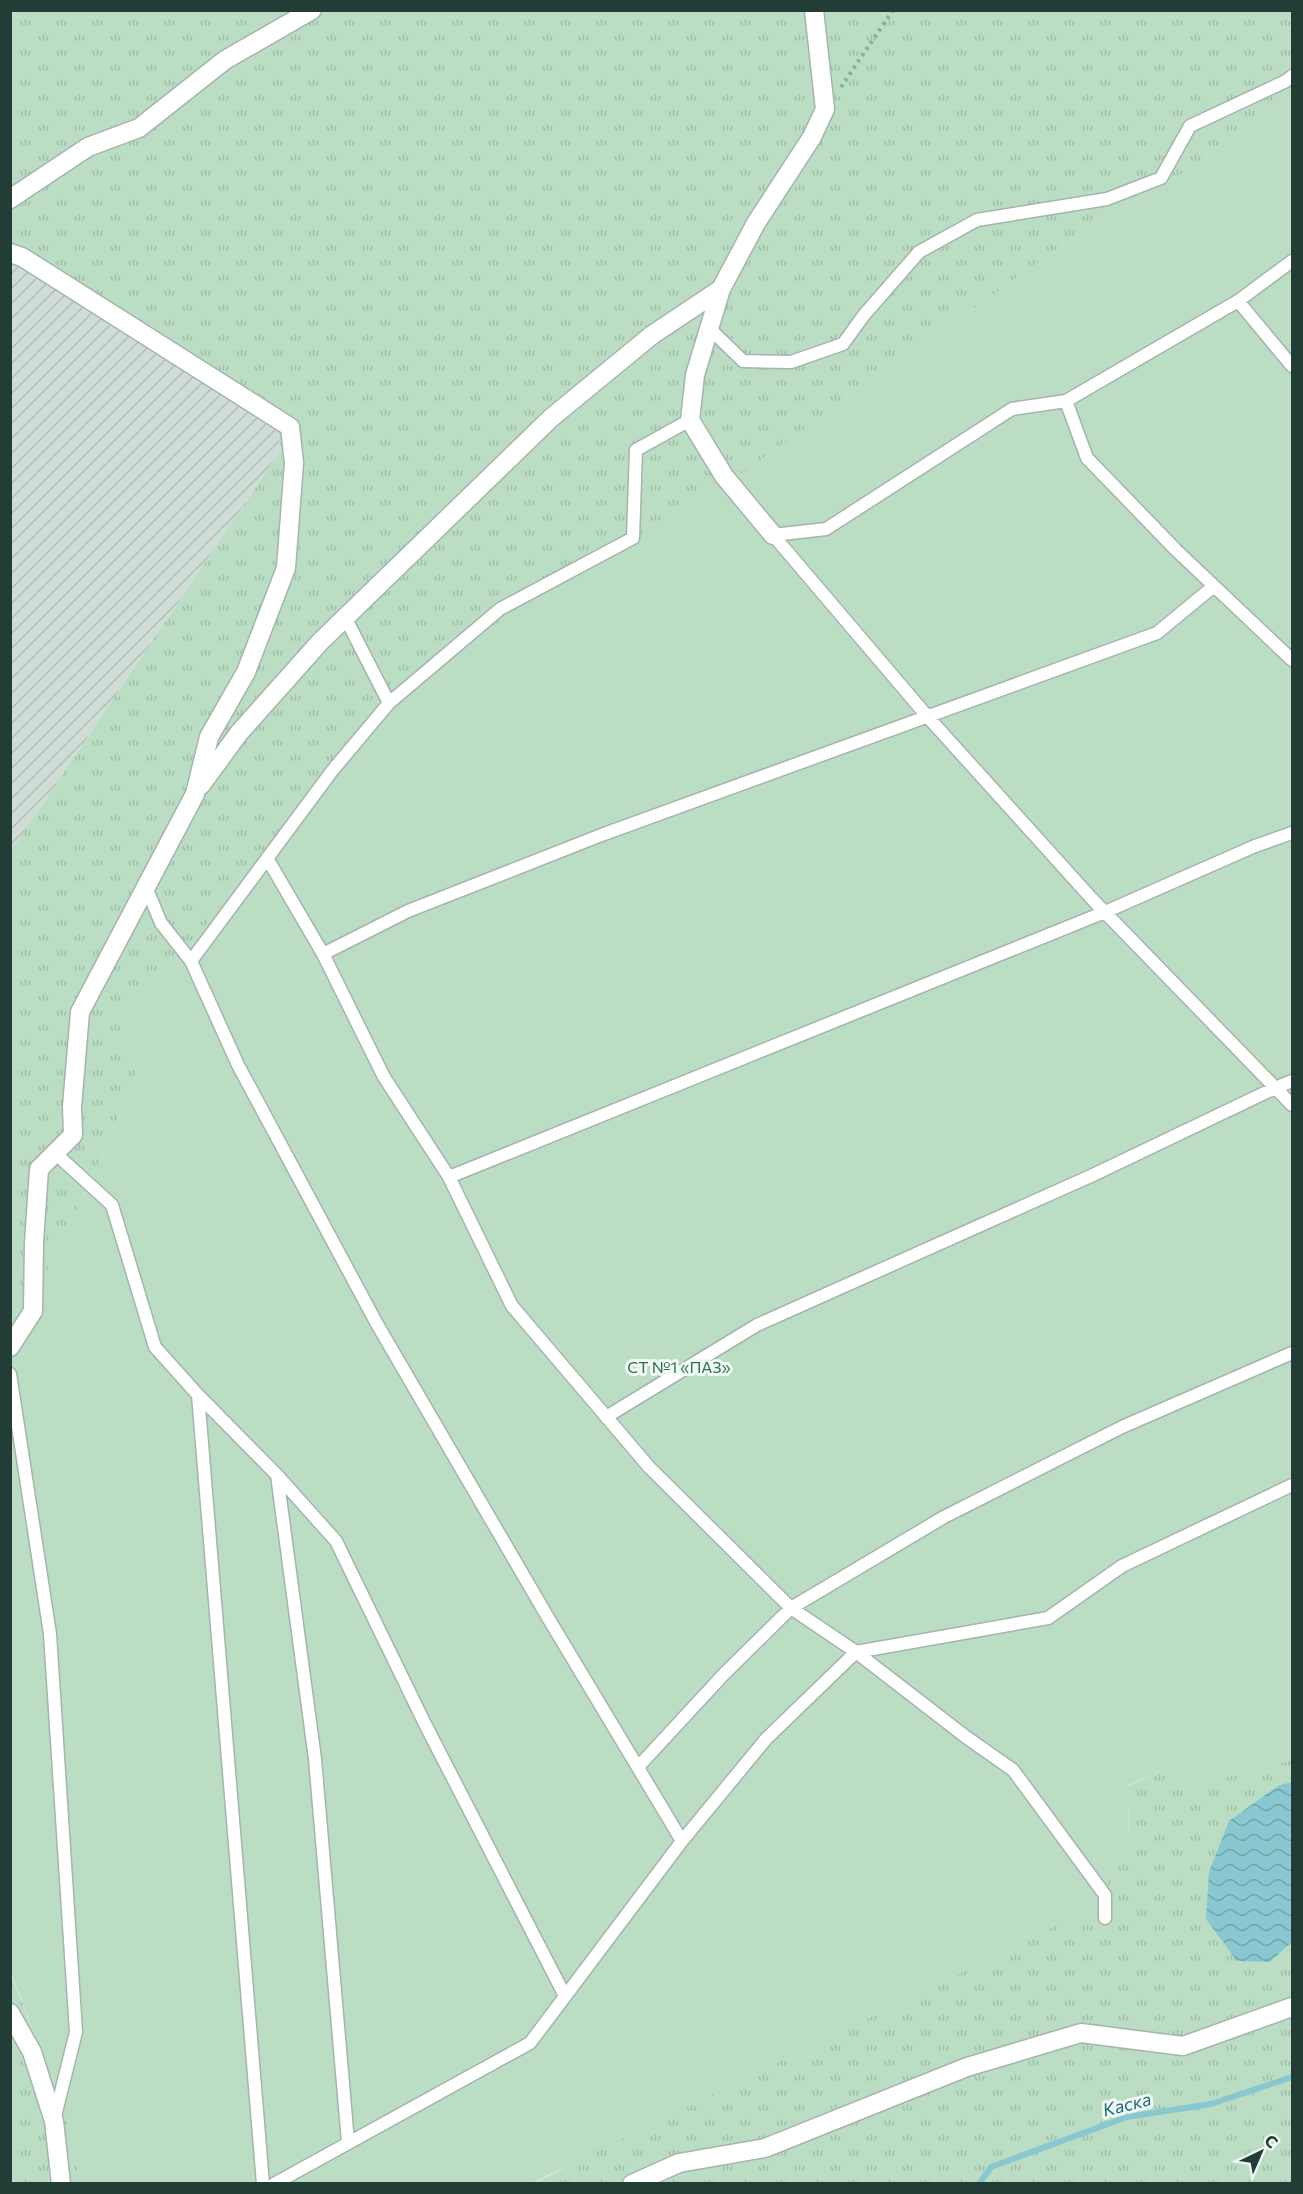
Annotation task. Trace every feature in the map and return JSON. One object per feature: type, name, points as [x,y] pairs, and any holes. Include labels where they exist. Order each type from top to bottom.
[{"type":"street","points":[[10,199],[88,147],[139,128],[225,60],[312,10]]},
{"type":"street","points":[[773,535],[724,476],[690,420],[695,375],[720,289],[756,223],[812,137],[825,109],[814,10]]},
{"type":"street","points":[[10,253],[22,257],[290,427],[294,463],[286,568],[246,672],[209,737],[195,794]]},
{"type":"street","points":[[10,1347],[33,1311],[34,1243],[39,1168],[73,1135],[72,1107],[80,1012],[195,794],[239,734],[320,642],[550,418],[652,335],[720,289]]},
{"type":"street","points":[[632,2184],[679,2163],[765,2148],[967,2067],[1081,2033],[1183,2046],[1293,2007]]},
{"type":"street","points":[[10,2013],[32,2052],[54,2121],[61,2184]]},
{"type":"lane","points":[[709,328],[743,361],[791,362],[843,344],[864,315],[919,252],[977,220],[1107,199],[1161,178],[1190,126],[1293,76]]},
{"type":"lane","points":[[773,535],[826,529],[1012,409],[1066,400],[1238,302],[1293,261]]},
{"type":"lane","points":[[1238,302],[1293,366]]},
{"type":"lane","points":[[1066,400],[1088,458],[1176,550],[1293,660]]},
{"type":"lane","points":[[191,961],[332,771],[389,703],[500,609],[633,538],[636,450],[690,420]]},
{"type":"lane","points":[[773,535],[927,716],[1105,912],[1293,1105]]},
{"type":"lane","points":[[323,954],[408,911],[604,834],[1157,633],[1214,586]]},
{"type":"lane","points":[[345,617],[389,703]]},
{"type":"lane","points":[[449,1177],[1105,912],[1255,846],[1293,833]]},
{"type":"lane","points":[[267,858],[323,954],[384,1077],[449,1177],[512,1306],[649,1467],[791,1608],[856,1652],[966,1737],[1013,1770],[1105,1895],[1105,1918]]},
{"type":"lane","points":[[146,887],[161,923],[191,961],[238,1065],[377,1324],[682,1841]]},
{"type":"lane","points":[[606,1417],[757,1325],[1092,1175],[1293,1081]]},
{"type":"lane","points":[[55,1153],[112,1205],[155,1347],[336,1540],[425,1724],[566,1996]]},
{"type":"lane","points":[[638,1767],[724,1674],[791,1608],[944,1517],[1122,1427],[1293,1353]]},
{"type":"lane","points":[[10,1374],[50,1634],[76,2032],[54,2121]]},
{"type":"lane","points":[[198,1395],[263,2184]]},
{"type":"lane","points":[[277,1475],[315,1759],[348,2142]]},
{"type":"lane","points":[[274,2184],[530,2043],[682,1841],[766,1739],[856,1652],[1048,1617],[1122,1566],[1293,1485]]},
{"type":"path","points":[[825,109],[893,10]]},
{"type":"shaded area","points":[[16,265],[278,431],[281,450],[11,851],[10,267]]},
{"type":"green space","points":[[10,11],[1292,11],[1292,101],[1200,164],[1091,225],[753,466],[190,945],[119,1020],[137,1076],[94,1173],[11,1346],[11,851],[281,450],[278,430],[17,265],[11,267]]},
{"type":"green space","name":"СТ №1 «ПАЗ»","points":[[1292,101],[1292,1760],[1176,1790],[1163,1769],[1128,1785],[1129,1851],[1087,1911],[532,2183],[79,2183],[76,2144],[11,1972],[10,1346],[94,1173],[137,1076],[119,1020],[190,945],[398,684],[753,466],[1091,225],[1200,164]]},
{"type":"green space","points":[[1292,1760],[1292,1782],[1279,1785],[1256,1803],[1270,1962],[1292,1942],[1292,2183],[532,2184],[1129,1851],[1128,1786],[1163,1769],[1177,1789]]},
{"type":"green space","points":[[10,1972],[77,2144],[79,2183],[11,2183]]},
{"type":"water","points":[[1292,1782],[1292,1942],[1270,1962],[1237,1961],[1206,1919],[1209,1872],[1229,1821],[1279,1785]]},
{"type":"waterway","name":"Каска","points":[[979,2184],[991,2167],[1127,2117],[1211,2104],[1292,2077]]}]
